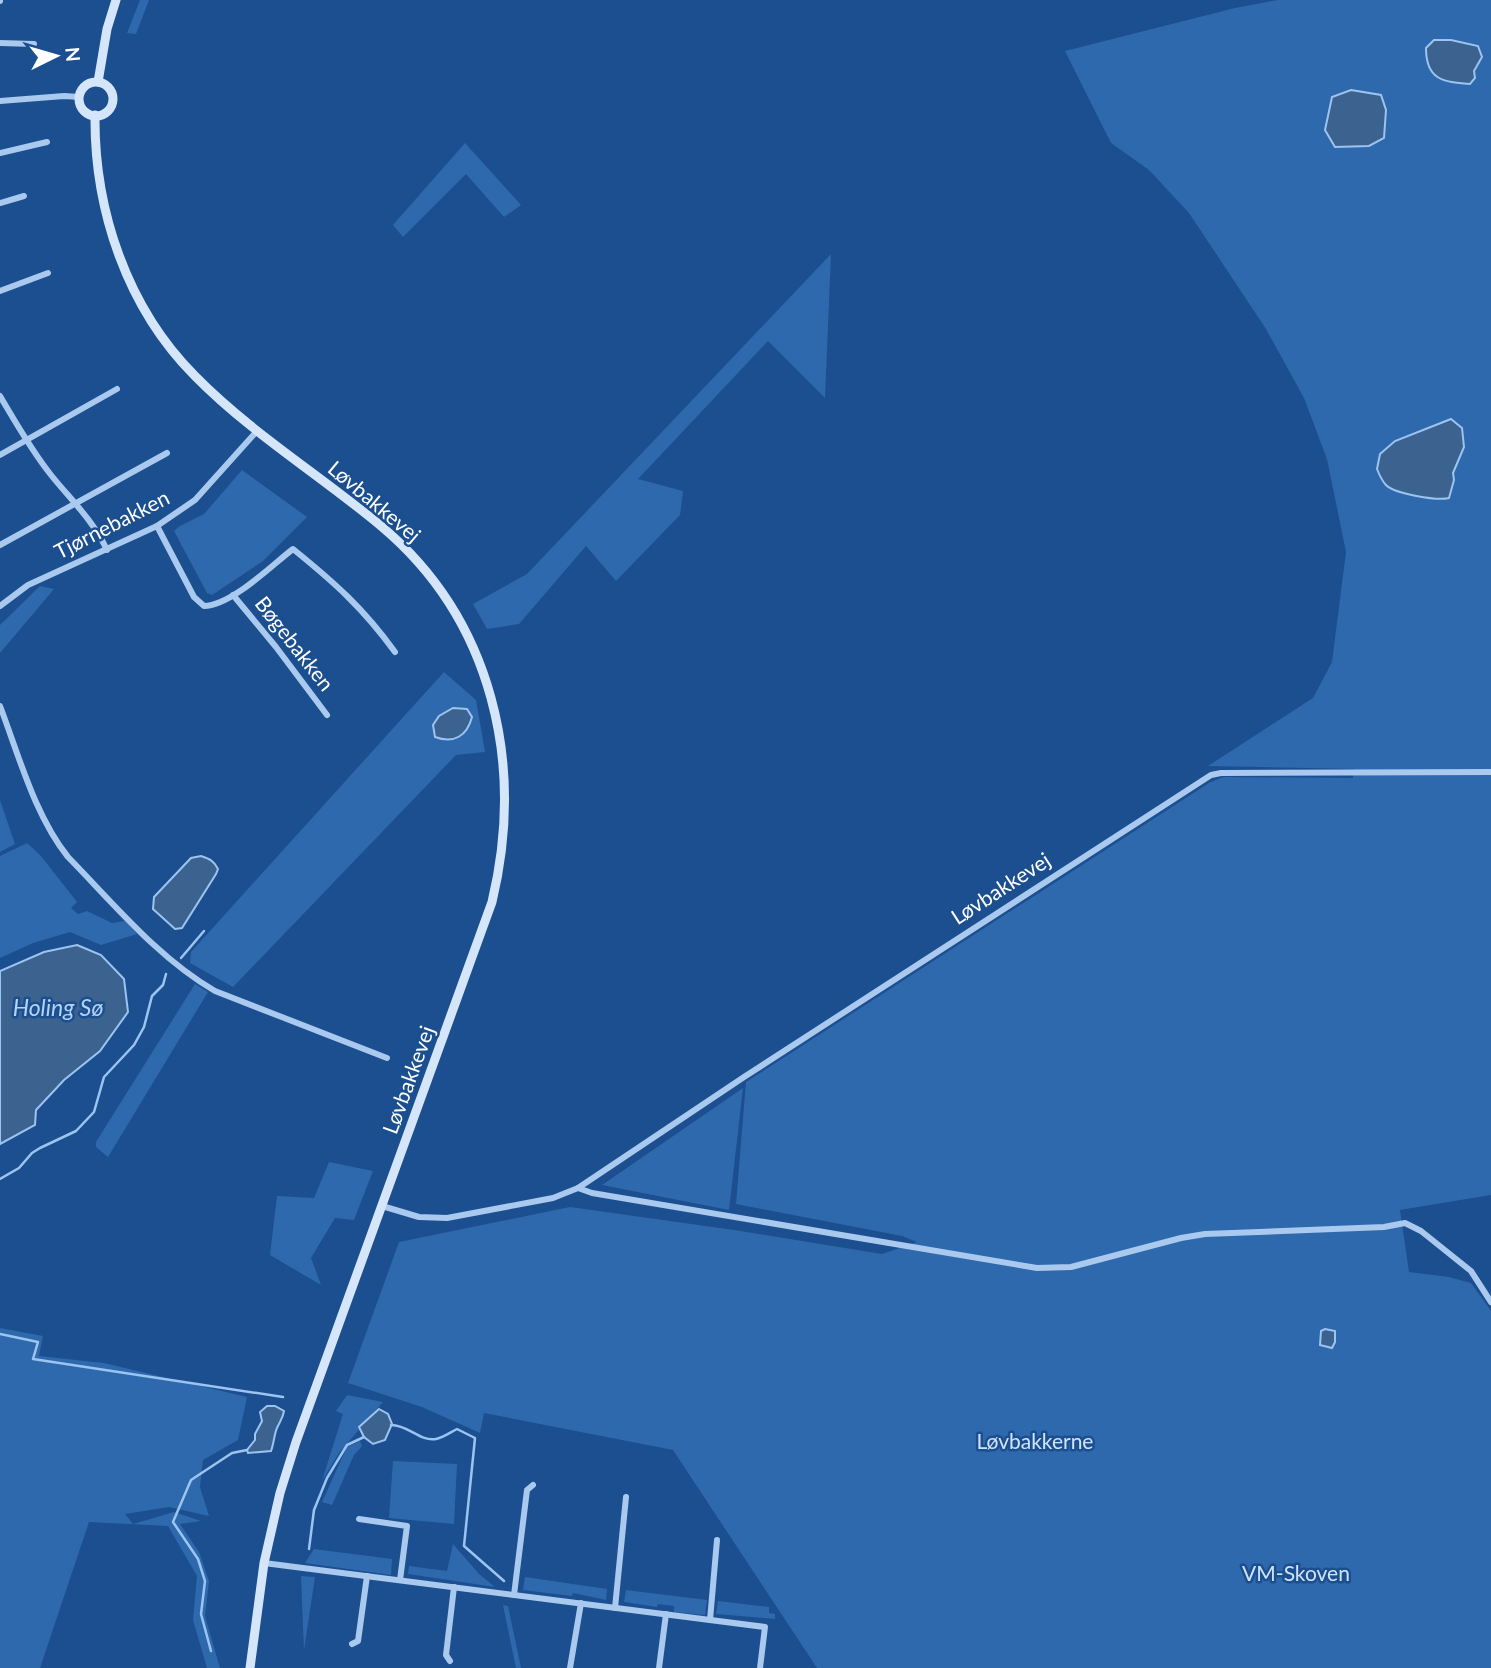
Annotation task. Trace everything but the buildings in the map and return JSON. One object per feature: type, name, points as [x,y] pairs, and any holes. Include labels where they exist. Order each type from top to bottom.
[{"type":"street","points":[[98,82],[107,29],[116,0]]},
{"type":"street","points":[[0,43],[34,44]]},
{"type":"street","points":[[98,82],[108,88],[113,100],[107,111],[95,115],[84,110],[80,97],[85,86],[98,82]]},
{"type":"street","points":[[0,101],[80,97]]},
{"type":"street","name":"Løvbakkevej","points":[[95,115],[98,166],[104,204],[114,240],[133,289],[168,345],[193,375],[257,430],[382,527],[438,587],[460,621],[474,651],[496,713],[503,751],[505,820],[501,866],[492,902],[296,1442],[280,1493],[264,1563],[250,1668]]},
{"type":"street","points":[[0,153],[47,142]]},
{"type":"street","points":[[0,203],[24,196]]},
{"type":"street","points":[[0,290],[48,273]]},
{"type":"street","points":[[0,455],[117,389]]},
{"type":"street","points":[[0,396],[50,474],[97,529],[107,550]]},
{"type":"street","name":"Tjørnebakken","points":[[0,606],[28,585],[157,526],[195,500],[257,430]]},
{"type":"street","points":[[0,545],[167,453]]},
{"type":"street","name":"Bøgebakken","points":[[157,526],[199,603],[209,606],[233,595],[293,549],[335,583],[361,609],[395,652]]},
{"type":"street","name":"Bøgebakken","points":[[233,595],[327,715]]},
{"type":"street","name":"Løvbakkevej","points":[[0,706],[43,817],[55,840],[68,857],[175,963],[215,991],[387,1058]]},
{"type":"street","name":"Løvbakkevej","points":[[382,1206],[419,1217],[447,1218],[553,1198],[578,1188],[778,1055],[1211,775],[1491,772]]},
{"type":"street","points":[[578,1188],[593,1193],[1037,1268],[1071,1267],[1205,1234],[1375,1227],[1405,1223],[1421,1231],[1471,1271],[1491,1302]]},
{"type":"street","points":[[514,1595],[527,1490],[533,1485]]},
{"type":"street","points":[[615,1608],[626,1497]]},
{"type":"street","points":[[359,1520],[407,1526],[400,1580]]},
{"type":"street","points":[[710,1620],[717,1540]]},
{"type":"street","points":[[264,1563],[765,1627],[760,1668]]},
{"type":"street","points":[[352,1644],[358,1641],[367,1576]]},
{"type":"street","points":[[450,1661],[446,1655],[454,1587]]},
{"type":"street","points":[[570,1668],[581,1603]]},
{"type":"street","points":[[659,1668],[666,1614]]},
{"type":"green space","points":[[140,0],[149,0],[136,34],[127,33]]},
{"type":"green space","name":"Løvbakkerne","points":[[1278,0],[1491,0],[1491,1195],[1400,1210],[1409,1272],[1471,1283],[1491,1311],[1491,1668],[817,1668],[673,1450],[484,1413],[480,1433],[422,1407],[348,1383],[399,1242],[570,1207],[882,1254],[917,1242],[902,1236],[736,1204],[746,1082],[1209,783],[1223,777],[1353,778],[1354,769],[1208,766],[1313,698],[1332,662],[1346,552],[1327,459],[1304,398],[1266,329],[1189,213],[1149,170],[1111,143],[1065,51],[1235,8]],"holes":[[[1451,40],[1481,57],[1474,71],[1475,78]],[[1451,419],[1464,446],[1453,473],[1395,441]]]},
{"type":"green space","points":[[465,143],[521,205],[504,217],[466,174],[403,237],[393,225]]},
{"type":"green space","points":[[831,254],[825,398],[768,341],[638,479],[683,491],[680,515],[616,581],[586,546],[519,624],[487,629],[473,604],[527,574]]},
{"type":"green space","points":[[242,470],[307,517],[263,561],[212,595],[207,593],[174,531],[204,514]]},
{"type":"green space","points":[[40,586],[54,589],[0,653],[0,625]]},
{"type":"green space","points":[[444,672],[476,700],[485,752],[456,755],[233,987],[190,963],[191,952]]},
{"type":"green space","points":[[0,800],[15,844],[0,852]]},
{"type":"green space","points":[[27,843],[41,856],[77,902],[71,908],[78,914],[87,911],[112,923],[125,921],[137,934],[101,945],[70,932],[33,943],[0,958],[0,856]]},
{"type":"green space","points":[[195,984],[208,992],[108,1157],[96,1147],[96,1142]]},
{"type":"green space","points":[[743,1088],[729,1210],[602,1185]]},
{"type":"green space","points":[[329,1162],[373,1171],[354,1220],[335,1218],[311,1258],[321,1285],[270,1255],[277,1196],[314,1198]]},
{"type":"green space","points":[[0,1328],[43,1336],[39,1356],[104,1363],[247,1397],[238,1440],[203,1460],[200,1487],[209,1516],[169,1507],[125,1514],[133,1524],[174,1512],[201,1521],[180,1524],[199,1552],[209,1581],[205,1616],[220,1668],[207,1668],[193,1620],[197,1576],[168,1526],[89,1522],[40,1668],[0,1668]]},
{"type":"green space","points":[[347,1395],[383,1402],[339,1453],[322,1481],[343,1414],[336,1411]]},
{"type":"green space","points":[[360,1441],[362,1446],[354,1455],[332,1505],[322,1502],[347,1447]]},
{"type":"green space","points":[[393,1461],[457,1464],[454,1524],[389,1518]]},
{"type":"green space","points":[[453,1544],[479,1574],[495,1587],[408,1574],[409,1566],[447,1571]]},
{"type":"green space","points":[[314,1549],[392,1559],[391,1575],[305,1563]]},
{"type":"green space","points":[[301,1576],[315,1577],[304,1650]]},
{"type":"green space","points":[[525,1577],[607,1589],[606,1600],[573,1593],[572,1596],[523,1590]]},
{"type":"green space","points":[[626,1590],[707,1600],[705,1615],[674,1612],[674,1606],[658,1604],[657,1607],[624,1602]]},
{"type":"green space","points":[[718,1601],[769,1607],[769,1613],[775,1614],[775,1619],[716,1614]]},
{"type":"green space","points":[[503,1605],[508,1606],[521,1668],[516,1668]]},
{"type":"water","points":[[1434,40],[1451,40],[1478,46],[1482,57],[1474,71],[1475,78],[1470,84],[1444,80],[1433,73],[1429,67],[1426,48]]},
{"type":"water","points":[[1351,90],[1381,95],[1386,110],[1384,138],[1369,146],[1335,147],[1325,130],[1332,97]]},
{"type":"water","points":[[1451,419],[1462,428],[1464,447],[1453,473],[1449,498],[1416,496],[1386,485],[1377,469],[1380,454],[1395,441]]},
{"type":"water","points":[[453,708],[467,709],[472,717],[467,729],[454,739],[435,737],[433,725],[439,716]]},
{"type":"water","points":[[201,856],[215,864],[218,869],[182,928],[175,929],[153,909],[154,897],[191,858]]},
{"type":"water","name":"Holing Sø","points":[[77,945],[101,955],[124,979],[128,1012],[100,1051],[64,1080],[36,1110],[35,1125],[0,1144],[0,971],[44,952]]},
{"type":"water","points":[[1321,1331],[1335,1331],[1332,1348],[1320,1345]]},
{"type":"water","points":[[267,1406],[275,1406],[284,1411],[271,1451],[248,1453],[247,1450],[255,1440],[262,1421],[260,1412]]},
{"type":"water","points":[[379,1409],[388,1414],[392,1424],[385,1440],[373,1444],[364,1437],[359,1427]]},
{"type":"waterway","points":[[181,958],[204,931]]},
{"type":"waterway","points":[[0,1179],[19,1168],[32,1153],[76,1131],[94,1112],[104,1077],[134,1045],[144,1027],[152,996],[163,985],[166,974]]},
{"type":"waterway","points":[[0,1334],[38,1342],[33,1359],[283,1397]]},
{"type":"waterway","points":[[391,1425],[430,1439],[457,1429],[475,1438],[464,1546],[504,1581]]},
{"type":"waterway","points":[[309,1549],[314,1510],[327,1478],[347,1445],[364,1437]]},
{"type":"waterway","points":[[211,1651],[201,1614],[205,1581],[198,1559],[173,1522],[191,1480],[232,1453],[247,1450]]},
{"type":"park label","name":"VM-Skoven","points":[[1296,1574]]}]
